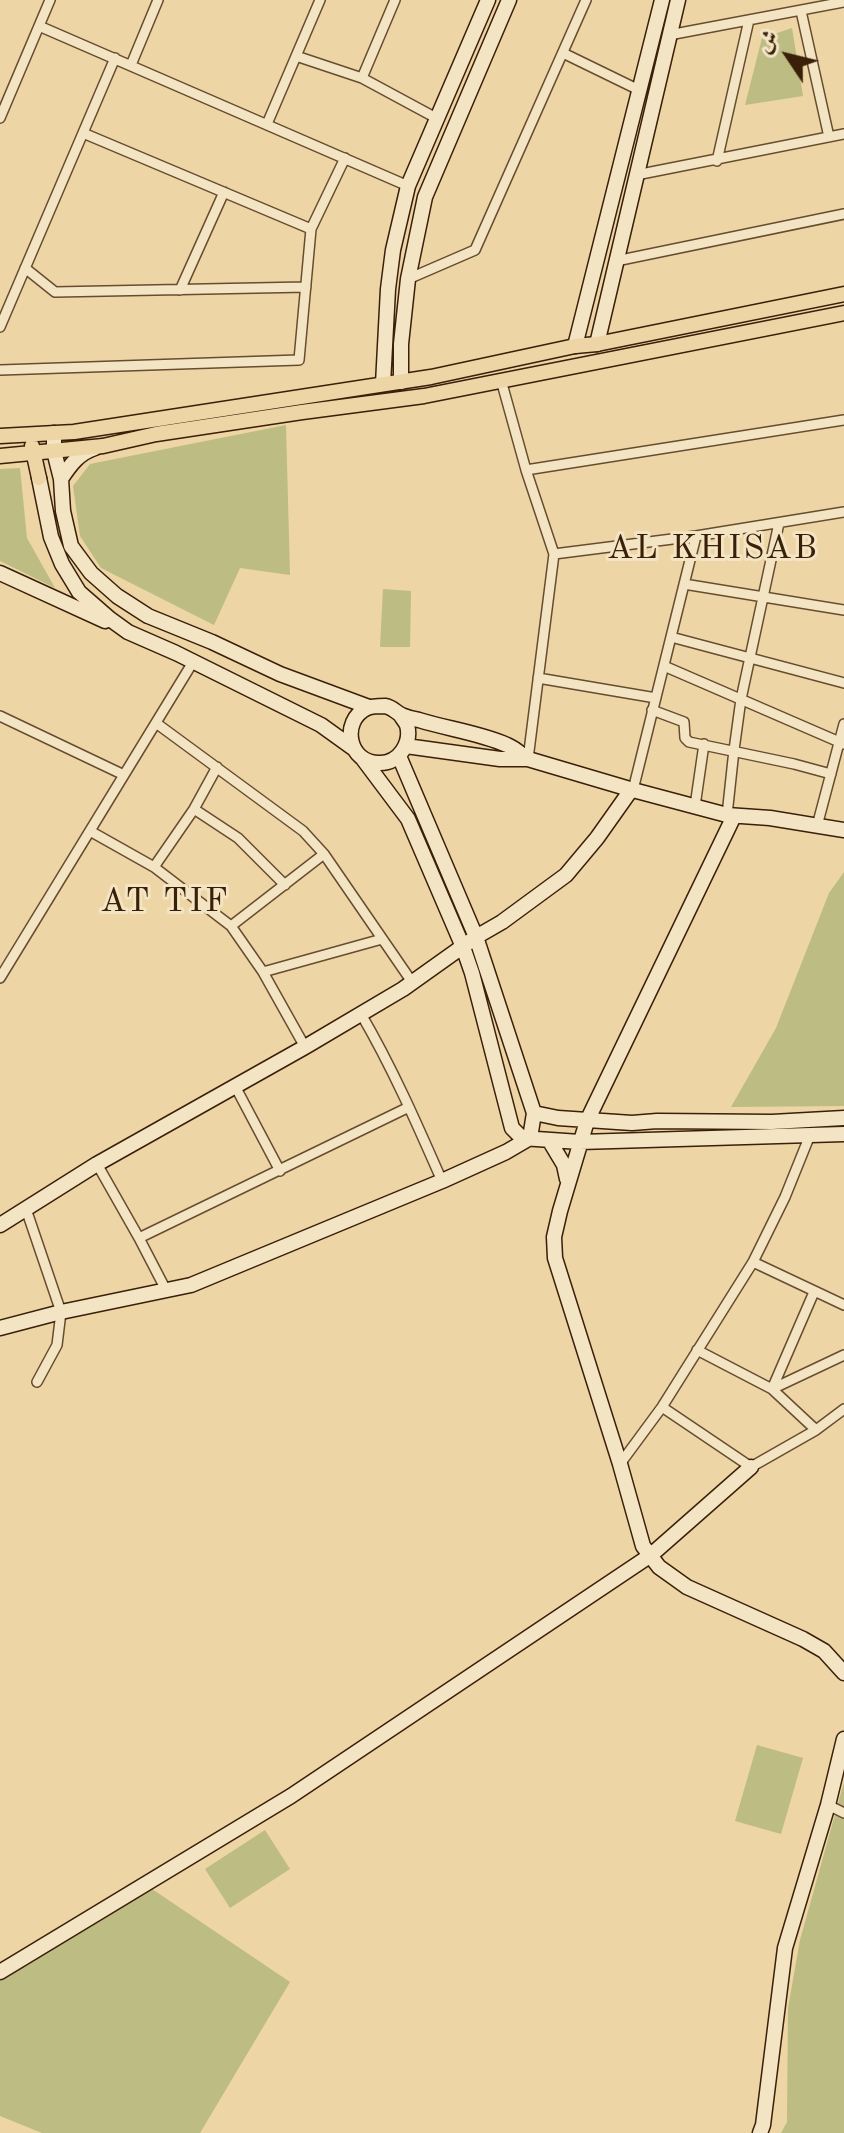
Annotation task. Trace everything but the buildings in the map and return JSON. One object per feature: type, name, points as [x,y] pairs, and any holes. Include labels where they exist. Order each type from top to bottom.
[{"type":"main road","points":[[383,384],[388,289],[393,250],[408,186],[488,0]]},
{"type":"main road","points":[[401,382],[401,344],[408,279],[425,197],[509,0]]},
{"type":"main road","points":[[575,346],[662,0]]},
{"type":"main road","points":[[597,344],[678,0]]},
{"type":"main road","points":[[0,436],[74,432],[431,377],[844,294]]},
{"type":"main road","points":[[61,479],[74,460],[90,449],[156,434],[424,396],[844,313]]},
{"type":"main road","points":[[54,433],[63,511],[71,546],[91,573],[117,596],[148,616],[280,674],[369,707],[387,706],[400,714],[509,745],[528,759]]},
{"type":"main road","points":[[27,435],[35,453],[51,537],[62,564],[79,592],[128,632]]},
{"type":"main road","points":[[0,456],[103,446]]},
{"type":"main road","points":[[0,573],[321,725],[374,764],[386,763],[402,751],[528,759],[730,816],[770,818],[844,830]]},
{"type":"main road","points":[[369,707],[356,716],[350,729],[350,739],[408,819],[463,947],[512,1128],[522,1138],[580,1142],[844,1134]]},
{"type":"main road","points":[[400,714],[407,726],[402,751],[476,937],[534,1113],[530,1138]]},
{"type":"main road","points":[[0,1225],[97,1164],[361,1014],[502,922],[566,875],[632,790]]},
{"type":"main road","points":[[730,816],[587,1121],[554,1237],[555,1258],[643,1546],[659,1567],[687,1587],[803,1639],[824,1651],[844,1673]]},
{"type":"main road","points":[[534,1113],[587,1121],[772,1122],[844,1118]]},
{"type":"main road","points":[[0,1328],[191,1285],[442,1181],[530,1138]]},
{"type":"main road","points":[[549,1140],[564,1165],[568,1182]]},
{"type":"main road","points":[[0,1972],[291,1796],[651,1555],[751,1467]]},
{"type":"main road","points":[[760,2133],[785,1948],[828,1805],[844,1739]]},
{"type":"street","points":[[0,118],[50,0]]},
{"type":"street","points":[[131,65],[158,0]]},
{"type":"street","points":[[267,124],[320,0]]},
{"type":"street","points":[[362,78],[395,0]]},
{"type":"street","points":[[408,279],[475,250],[586,0]]},
{"type":"street","points":[[669,35],[844,2]]},
{"type":"street","points":[[801,11],[829,137]]},
{"type":"street","points":[[717,161],[749,20]]},
{"type":"street","points":[[39,26],[408,186]]},
{"type":"street","points":[[563,53],[639,90]]},
{"type":"street","points":[[296,56],[362,78],[438,119]]},
{"type":"street","points":[[0,327],[115,58]]},
{"type":"street","points":[[83,133],[311,229]]},
{"type":"street","points":[[636,175],[844,134]]},
{"type":"street","points":[[0,370],[299,360],[311,229],[345,158]]},
{"type":"street","points":[[180,290],[224,192]]},
{"type":"street","points":[[616,261],[844,214]]},
{"type":"street","points":[[25,268],[55,292],[306,287]]},
{"type":"street","points":[[501,380],[554,554],[528,759]]},
{"type":"street","points":[[526,470],[844,420]]},
{"type":"street","points":[[554,554],[696,536],[844,512]]},
{"type":"street","points":[[730,816],[741,699],[779,523]]},
{"type":"street","points":[[632,790],[696,536]]},
{"type":"street","points":[[684,584],[844,610]]},
{"type":"street","points":[[671,637],[844,683]]},
{"type":"street","points":[[0,978],[193,662]]},
{"type":"street","points":[[664,666],[842,743]]},
{"type":"street","points":[[538,678],[656,698]]},
{"type":"street","points":[[652,710],[682,720],[687,740],[831,774]]},
{"type":"street","points":[[1,719],[124,775]]},
{"type":"street","points":[[156,723],[303,831],[324,854],[412,982]]},
{"type":"street","points":[[817,826],[842,743],[844,724]]},
{"type":"street","points":[[695,806],[704,744]]},
{"type":"street","points":[[154,867],[194,809],[217,767]]},
{"type":"street","points":[[194,809],[238,838],[285,885]]},
{"type":"street","points":[[90,831],[154,867],[231,926],[263,972],[305,1047]]},
{"type":"street","points":[[231,926],[324,854]]},
{"type":"street","points":[[263,972],[382,939]]},
{"type":"street","points":[[361,1014],[409,1107],[442,1181]]},
{"type":"street","points":[[235,1086],[280,1171]]},
{"type":"street","points":[[139,1238],[409,1107]]},
{"type":"street","points":[[620,1464],[662,1407],[753,1262],[785,1197],[810,1135]]},
{"type":"street","points":[[97,1164],[166,1290]]},
{"type":"street","points":[[26,1209],[61,1312],[57,1345],[37,1382]]},
{"type":"street","points":[[753,1262],[844,1305]]},
{"type":"street","points":[[772,1389],[814,1292]]},
{"type":"street","points":[[697,1350],[772,1389],[816,1430]]},
{"type":"street","points":[[772,1389],[844,1355]]},
{"type":"street","points":[[662,1407],[751,1467],[816,1430],[844,1409]]},
{"type":"street","points":[[828,1805],[844,1813]]},
{"type":"green space","points":[[792,28],[803,96],[745,105],[762,38]]},
{"type":"green space","points":[[286,425],[290,575],[240,568],[214,625],[101,568],[80,536],[73,486],[90,464]]},
{"type":"green space","points":[[20,468],[27,538],[55,588],[0,561],[0,469]]},
{"type":"green space","points":[[383,589],[411,591],[410,647],[380,647]]},
{"type":"green space","points":[[844,872],[844,1106],[731,1107],[776,1028],[829,893]]},
{"type":"green space","points":[[757,1745],[803,1758],[781,1834],[735,1821]]},
{"type":"green space","points":[[844,1782],[844,2133],[781,2133],[787,2122],[788,2008],[800,1940]]},
{"type":"green space","points":[[265,1830],[290,1869],[230,1908],[205,1869]]},
{"type":"green space","points":[[152,1889],[290,1982],[200,2133],[42,2133],[0,2116],[0,1981]]},
{"type":"district","name":"AL KHISAB","points":[[713,549]]},
{"type":"district","name":"AT TIF","points":[[165,902]]}]
